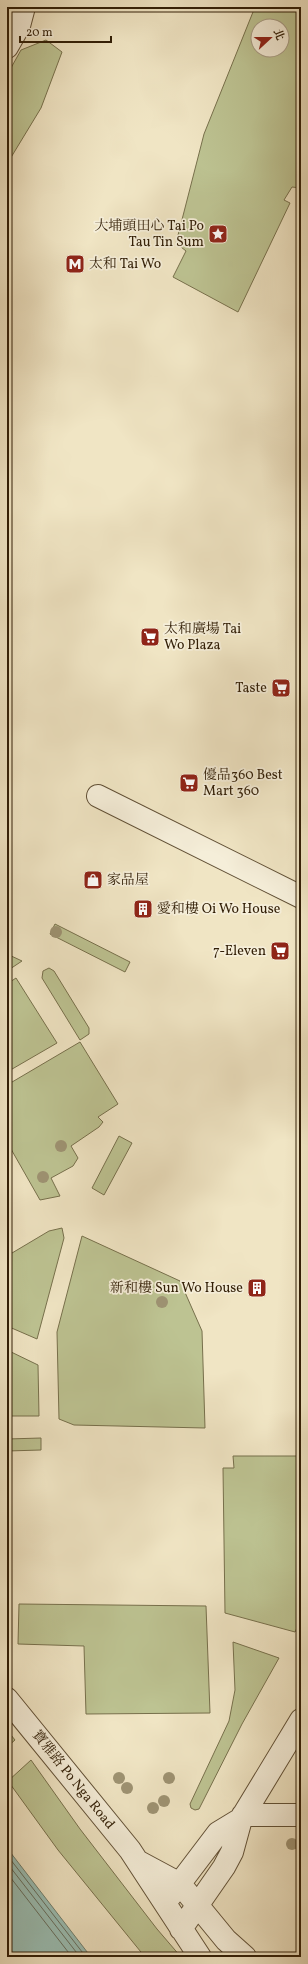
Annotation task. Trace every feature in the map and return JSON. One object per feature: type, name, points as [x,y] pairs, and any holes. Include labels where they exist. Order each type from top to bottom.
[{"type":"street","points":[[7,14],[16,7]]},
{"type":"street","points":[[7,47],[19,26],[24,7]]},
{"type":"street","points":[[98,796],[301,897]]},
{"type":"street","name":"寶雅路 Po Nga Road","points":[[7,1699],[138,1861],[200,1957]]},
{"type":"street","points":[[181,1929],[198,1906],[229,1857],[242,1817],[301,1720]]},
{"type":"street","points":[[164,1902],[180,1884],[218,1833],[242,1817],[301,1815]]},
{"type":"street","points":[[138,1861],[180,1884],[226,1940],[245,1957]]},
{"type":"green space","points":[[255,7],[301,7],[301,188],[292,187],[284,200],[290,203],[238,312],[173,277],[186,251],[176,243],[204,134],[250,19],[250,58],[290,58],[290,18],[251,18]]},
{"type":"green space","points":[[46,40],[62,52],[41,108],[7,164],[7,75],[21,50]]},
{"type":"green space","points":[[55,924],[130,962],[125,972],[50,934]]},
{"type":"green space","points":[[7,954],[22,961],[7,971]]},
{"type":"green space","points":[[49,968],[54,971],[89,1028],[89,1034],[80,1040],[42,978],[43,971]]},
{"type":"green space","points":[[16,978],[57,1043],[7,1072],[7,984]]},
{"type":"green space","points":[[80,1042],[118,1104],[98,1117],[103,1122],[99,1127],[71,1146],[78,1158],[73,1166],[51,1178],[60,1196],[40,1200],[7,1142],[7,1085]]},
{"type":"green space","points":[[119,1136],[132,1143],[104,1195],[92,1188]]},
{"type":"green space","points":[[62,1228],[64,1238],[37,1339],[7,1326],[7,1256],[49,1231]]},
{"type":"green space","points":[[82,1236],[180,1281],[202,1331],[205,1428],[74,1425],[59,1419],[57,1332]]},
{"type":"green space","points":[[7,1350],[38,1365],[39,1416],[7,1416]]},
{"type":"green space","points":[[41,1438],[41,1450],[7,1451],[7,1439]]},
{"type":"green space","points":[[233,1456],[301,1456],[301,1620],[295,1632],[225,1613],[223,1468],[234,1468]]},
{"type":"green space","points":[[19,1604],[206,1606],[210,1713],[86,1714],[84,1646],[18,1644]]},
{"type":"green space","points":[[233,1642],[279,1658],[242,1724],[199,1809],[195,1810],[191,1808],[190,1804],[229,1721],[235,1690]]},
{"type":"green space","points":[[7,1730],[15,1740],[7,1747]]},
{"type":"green space","points":[[31,1760],[80,1829],[157,1929],[181,1957],[145,1957],[58,1850],[8,1781]]},
{"type":"water","points":[[7,1848],[91,1957],[7,1957]]},
{"type":"place","name":"大埔頭田心 Tai Po Tau Tin Sum","points":[[218,234]]},
{"type":"place","name":"太和 Tai Wo","points":[[75,264]]},
{"type":"place","name":"太和廣場 Tai Wo Plaza","points":[[150,637]]},
{"type":"place","name":"Taste","points":[[281,688]]},
{"type":"place","name":"優品360 Best Mart 360","points":[[189,783]]},
{"type":"place","name":"家品屋","points":[[93,880]]},
{"type":"place","name":"愛和樓 Oi Wo House","points":[[143,909]]},
{"type":"place","name":"7-Eleven","points":[[280,951]]},
{"type":"place","name":"新和樓 Sun Wo House","points":[[257,1288]]}]
